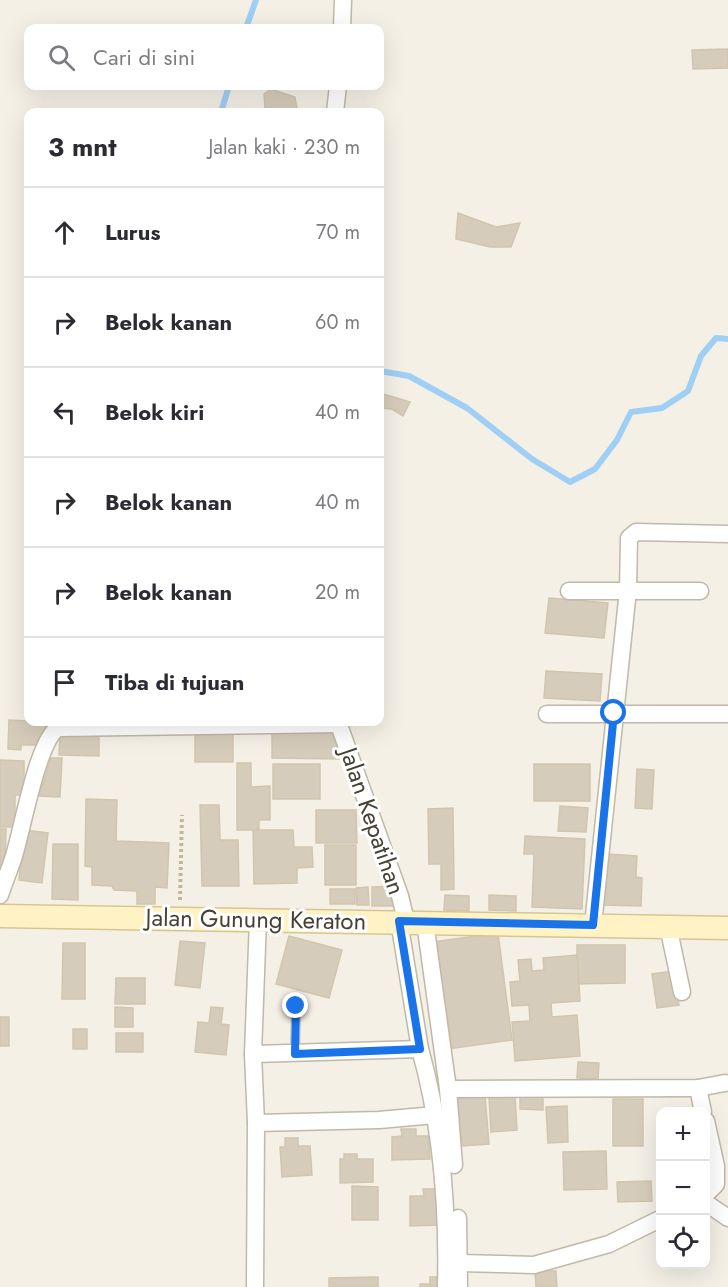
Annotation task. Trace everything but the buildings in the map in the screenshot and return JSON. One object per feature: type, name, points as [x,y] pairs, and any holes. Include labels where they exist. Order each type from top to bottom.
[{"type":"street","points":[[342,24],[343,0]]},
{"type":"street","points":[[335,108],[338,90]]},
{"type":"street","points":[[593,925],[628,590],[629,538],[633,532],[728,534]]},
{"type":"street","points":[[569,591],[700,591]]},
{"type":"street","points":[[547,714],[728,714]]},
{"type":"street","points":[[0,894],[13,859],[38,765],[52,734],[58,728],[170,726]]},
{"type":"street","name":"Jalan Kepatihan","points":[[339,726],[400,896],[413,922]]},
{"type":"street","name":"Jalan Gunung Keraton","points":[[0,916],[728,928]]},
{"type":"street","points":[[255,1287],[256,1124],[253,1054],[258,919]]},
{"type":"street","points":[[413,922],[420,1049],[442,1150],[447,1220],[446,1287]]},
{"type":"street","points":[[413,922],[448,1089],[460,1263],[459,1287]]},
{"type":"street","points":[[668,927],[682,992]]},
{"type":"street","points":[[253,1054],[420,1049]]},
{"type":"street","points":[[448,1089],[698,1088],[725,1083]]},
{"type":"street","points":[[698,1088],[702,1107]]},
{"type":"street","points":[[256,1124],[379,1120],[435,1115]]},
{"type":"street","points":[[710,1146],[717,1180],[710,1188]]},
{"type":"street","points":[[710,1206],[728,1218]]},
{"type":"street","points":[[460,1263],[534,1265],[609,1244],[656,1222]]},
{"type":"lane","points":[[295,1054],[296,1006]]},
{"type":"path","points":[[180,918],[182,815]]},
{"type":"waterway","points":[[247,24],[256,0]]},
{"type":"waterway","points":[[222,108],[228,90]]},
{"type":"waterway","points":[[384,372],[409,376],[467,408],[532,459],[570,482],[595,469],[617,440],[631,412],[662,408],[688,391],[701,356],[716,338],[728,339]]},
{"type":"route","points":[[296,1006],[295,1054],[420,1049],[399,921],[593,925],[614,713]]}]
